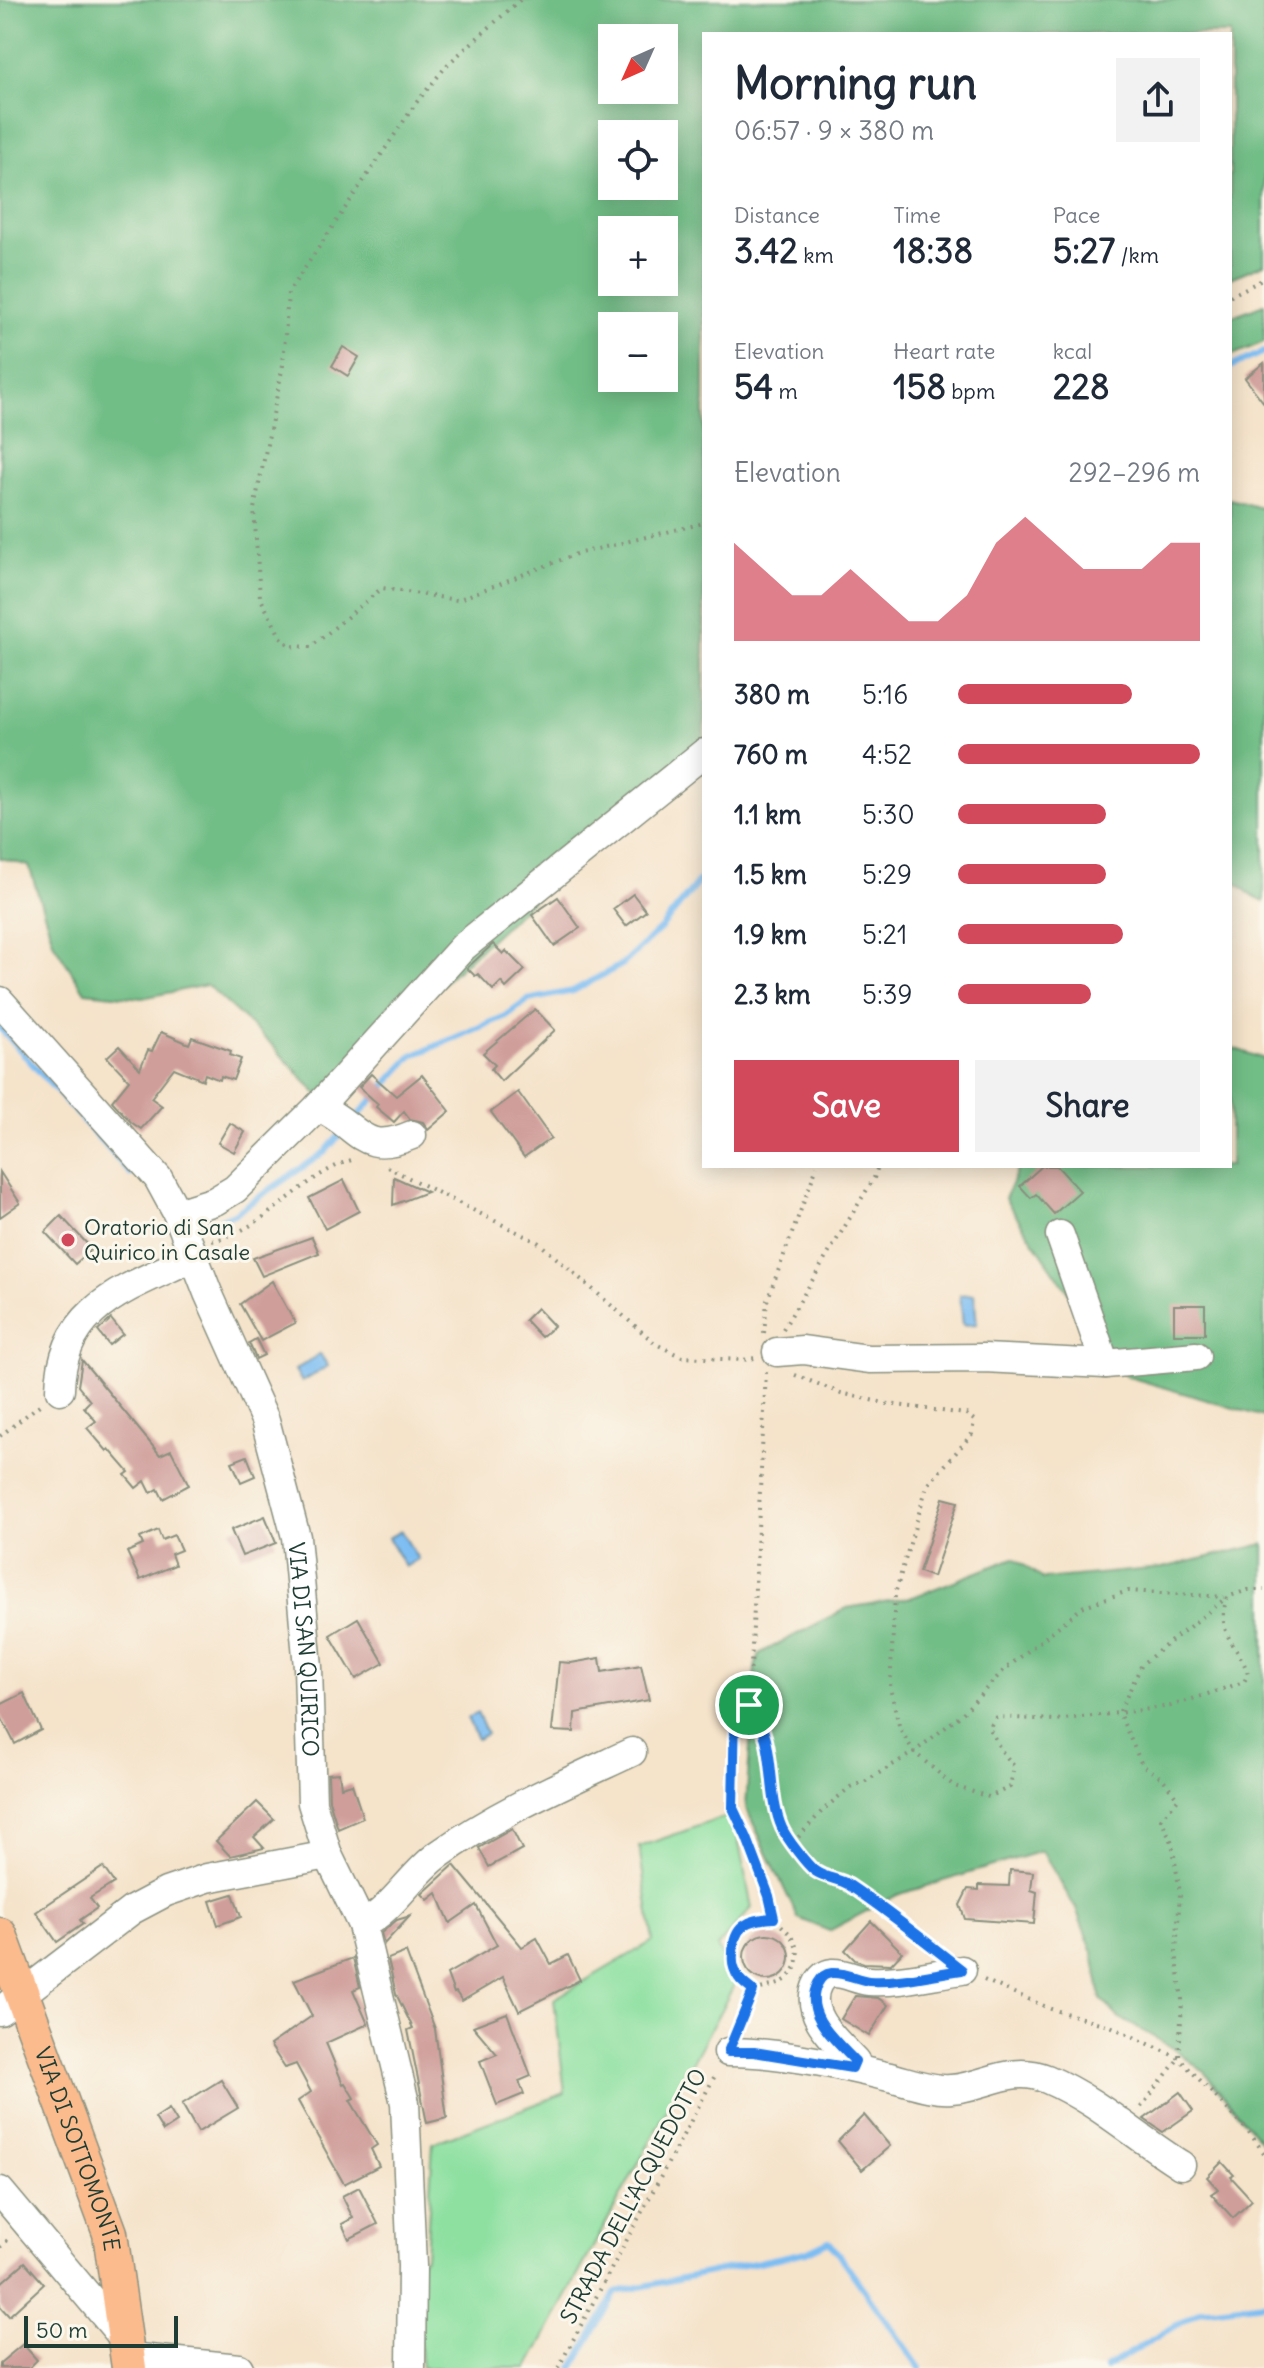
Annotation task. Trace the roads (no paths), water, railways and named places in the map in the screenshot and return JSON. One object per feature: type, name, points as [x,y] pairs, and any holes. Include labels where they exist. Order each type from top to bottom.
[{"type":"main road","name":"VIA DI SOTTOMONTE","points":[[0,1935],[11,2002],[110,2233],[128,2355]]},
{"type":"street","points":[[177,1213],[215,1201],[235,1189],[336,1117],[463,947],[702,755]]},
{"type":"street","name":"VIA DI SAN QUIRICO","points":[[0,1001],[158,1178],[177,1213],[265,1420],[296,1537],[308,1667],[312,1803],[328,1855],[362,1925],[405,2103],[412,2266],[411,2368]]},
{"type":"street","points":[[336,1117],[366,1141],[393,1143],[412,1135]]},
{"type":"street","points":[[1060,1235],[1105,1364]]},
{"type":"street","points":[[60,1390],[60,1366],[73,1333],[108,1299],[192,1252]]},
{"type":"street","points":[[766,1346],[869,1359],[984,1358],[1105,1364],[1196,1356]]},
{"type":"street","points":[[362,1925],[375,1918],[435,1857],[488,1821],[632,1752]]},
{"type":"street","points":[[11,2002],[132,1910],[166,1892],[207,1878],[328,1855]]},
{"type":"street","points":[[852,2068],[855,2061],[822,2023],[812,2005],[813,1993],[821,1978],[828,1973],[840,1973],[867,1981],[894,1980],[962,1970]]},
{"type":"street","points":[[732,2045],[949,2090],[1017,2072],[1044,2078],[1101,2108],[1124,2128],[1181,2165]]},
{"type":"street","points":[[0,2191],[128,2355],[239,2368]]},
{"type":"water","points":[[974,1294],[977,1324],[963,1325],[960,1295]]},
{"type":"water","points":[[320,1354],[328,1366],[302,1382],[295,1370]]},
{"type":"water","points":[[401,1531],[418,1559],[405,1567],[388,1538]]},
{"type":"water","points":[[477,1713],[487,1734],[477,1739],[467,1718]]},
{"type":"waterway","points":[[1232,366],[1264,352]]},
{"type":"waterway","points":[[354,1120],[412,1056],[506,1016],[528,1000],[573,991],[623,964],[661,928],[702,877]]},
{"type":"waterway","points":[[0,1028],[131,1174]]},
{"type":"waterway","points":[[202,1222],[234,1214],[325,1152],[343,1131]]},
{"type":"waterway","points":[[573,2368],[616,2292],[806,2252],[829,2241],[920,2368]]},
{"type":"waterway","points":[[1105,2368],[1200,2311],[1264,2303]]},
{"type":"place","name":"Oratorio di San Quirico in Casale","points":[[68,1240]]}]
